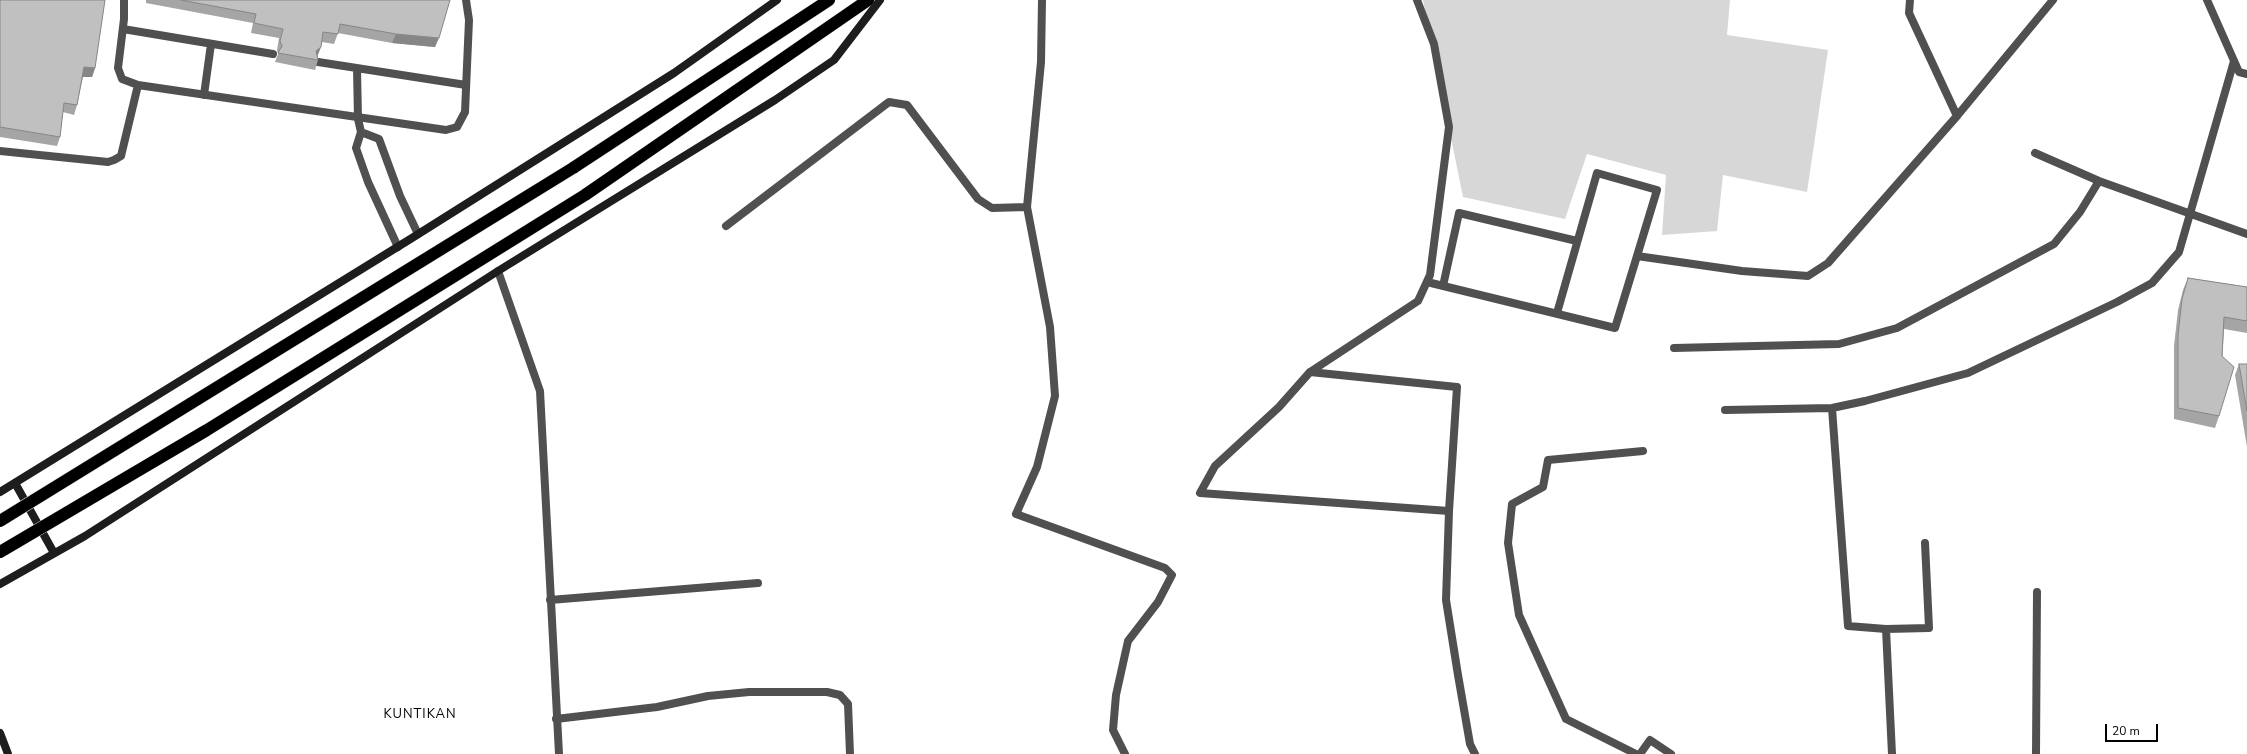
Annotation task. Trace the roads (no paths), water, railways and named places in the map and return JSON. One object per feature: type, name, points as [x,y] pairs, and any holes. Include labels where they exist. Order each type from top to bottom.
[{"type":"highway","points":[[0,521],[573,168],[829,0]]},
{"type":"highway","points":[[0,552],[207,430],[585,195],[868,0]]},
{"type":"street","points":[[124,0],[123,29],[118,68],[122,78],[138,85],[446,130],[457,128],[465,112],[469,20],[466,0]]},
{"type":"street","points":[[0,492],[398,247],[674,73],[777,0]]},
{"type":"street","points":[[0,584],[85,536],[498,271],[775,100],[834,60],[880,0]]},
{"type":"street","points":[[1042,0],[1041,62],[1027,207],[1050,327],[1055,396],[1037,467],[1016,514],[1165,568],[1172,575],[1158,602],[1128,641],[1116,695],[1113,730],[1125,754]]},
{"type":"street","points":[[1417,0],[1434,44],[1449,127],[1430,276],[1418,301],[1310,372],[1279,407],[1215,466],[1200,493],[1449,511]]},
{"type":"street","points":[[1910,0],[1909,13],[1957,116]]},
{"type":"street","points":[[1637,256],[1742,271],[1808,276],[1828,263],[1957,116],[2052,0]]},
{"type":"street","points":[[2207,0],[2239,72],[2247,74]]},
{"type":"street","points":[[123,29],[273,54]]},
{"type":"street","points":[[204,95],[211,44]]},
{"type":"street","points":[[1724,410],[1832,408],[1865,401],[1968,373],[2117,302],[2152,283],[2179,252],[2234,60]]},
{"type":"street","points":[[318,62],[466,85]]},
{"type":"street","points":[[357,68],[358,118],[361,132],[356,148],[368,182],[398,247]]},
{"type":"street","points":[[0,152],[108,162],[114,160],[121,156],[138,85]]},
{"type":"street","points":[[726,226],[889,102],[908,105],[978,199],[992,208],[1027,207]]},
{"type":"street","points":[[361,132],[379,139],[400,196],[418,234]]},
{"type":"street","points":[[2035,153],[2099,181],[2190,212],[2247,234]]},
{"type":"street","points":[[1427,282],[1614,328],[1657,190],[1597,173],[1557,313]]},
{"type":"street","points":[[1674,348],[1839,344],[1897,328],[2054,244],[2080,212],[2099,181]]},
{"type":"street","points":[[1443,286],[1459,213],[1577,241]]},
{"type":"street","points":[[498,271],[540,391],[559,754]]},
{"type":"street","points":[[1310,372],[1457,387],[1449,511],[1446,600],[1470,744],[1475,754]]},
{"type":"street","points":[[1832,408],[1848,626],[1886,629],[1929,628],[1926,543]]},
{"type":"street","points":[[1636,754],[1566,719],[1519,615],[1508,543],[1512,504],[1543,487],[1548,460],[1643,451]]},
{"type":"street","points":[[14,483],[54,553]]},
{"type":"street","points":[[550,600],[758,583]]},
{"type":"street","points":[[2036,754],[2037,592]]},
{"type":"street","points":[[1886,629],[1892,754]]},
{"type":"street","points":[[556,719],[657,707],[722,694],[749,692],[827,692],[840,695],[848,704],[850,754]]},
{"type":"street","points":[[0,733],[8,754]]},
{"type":"street","points":[[1640,754],[1650,740],[1671,754]]},
{"type":"district","name":"KUNTIKAN","points":[[420,715]]}]
